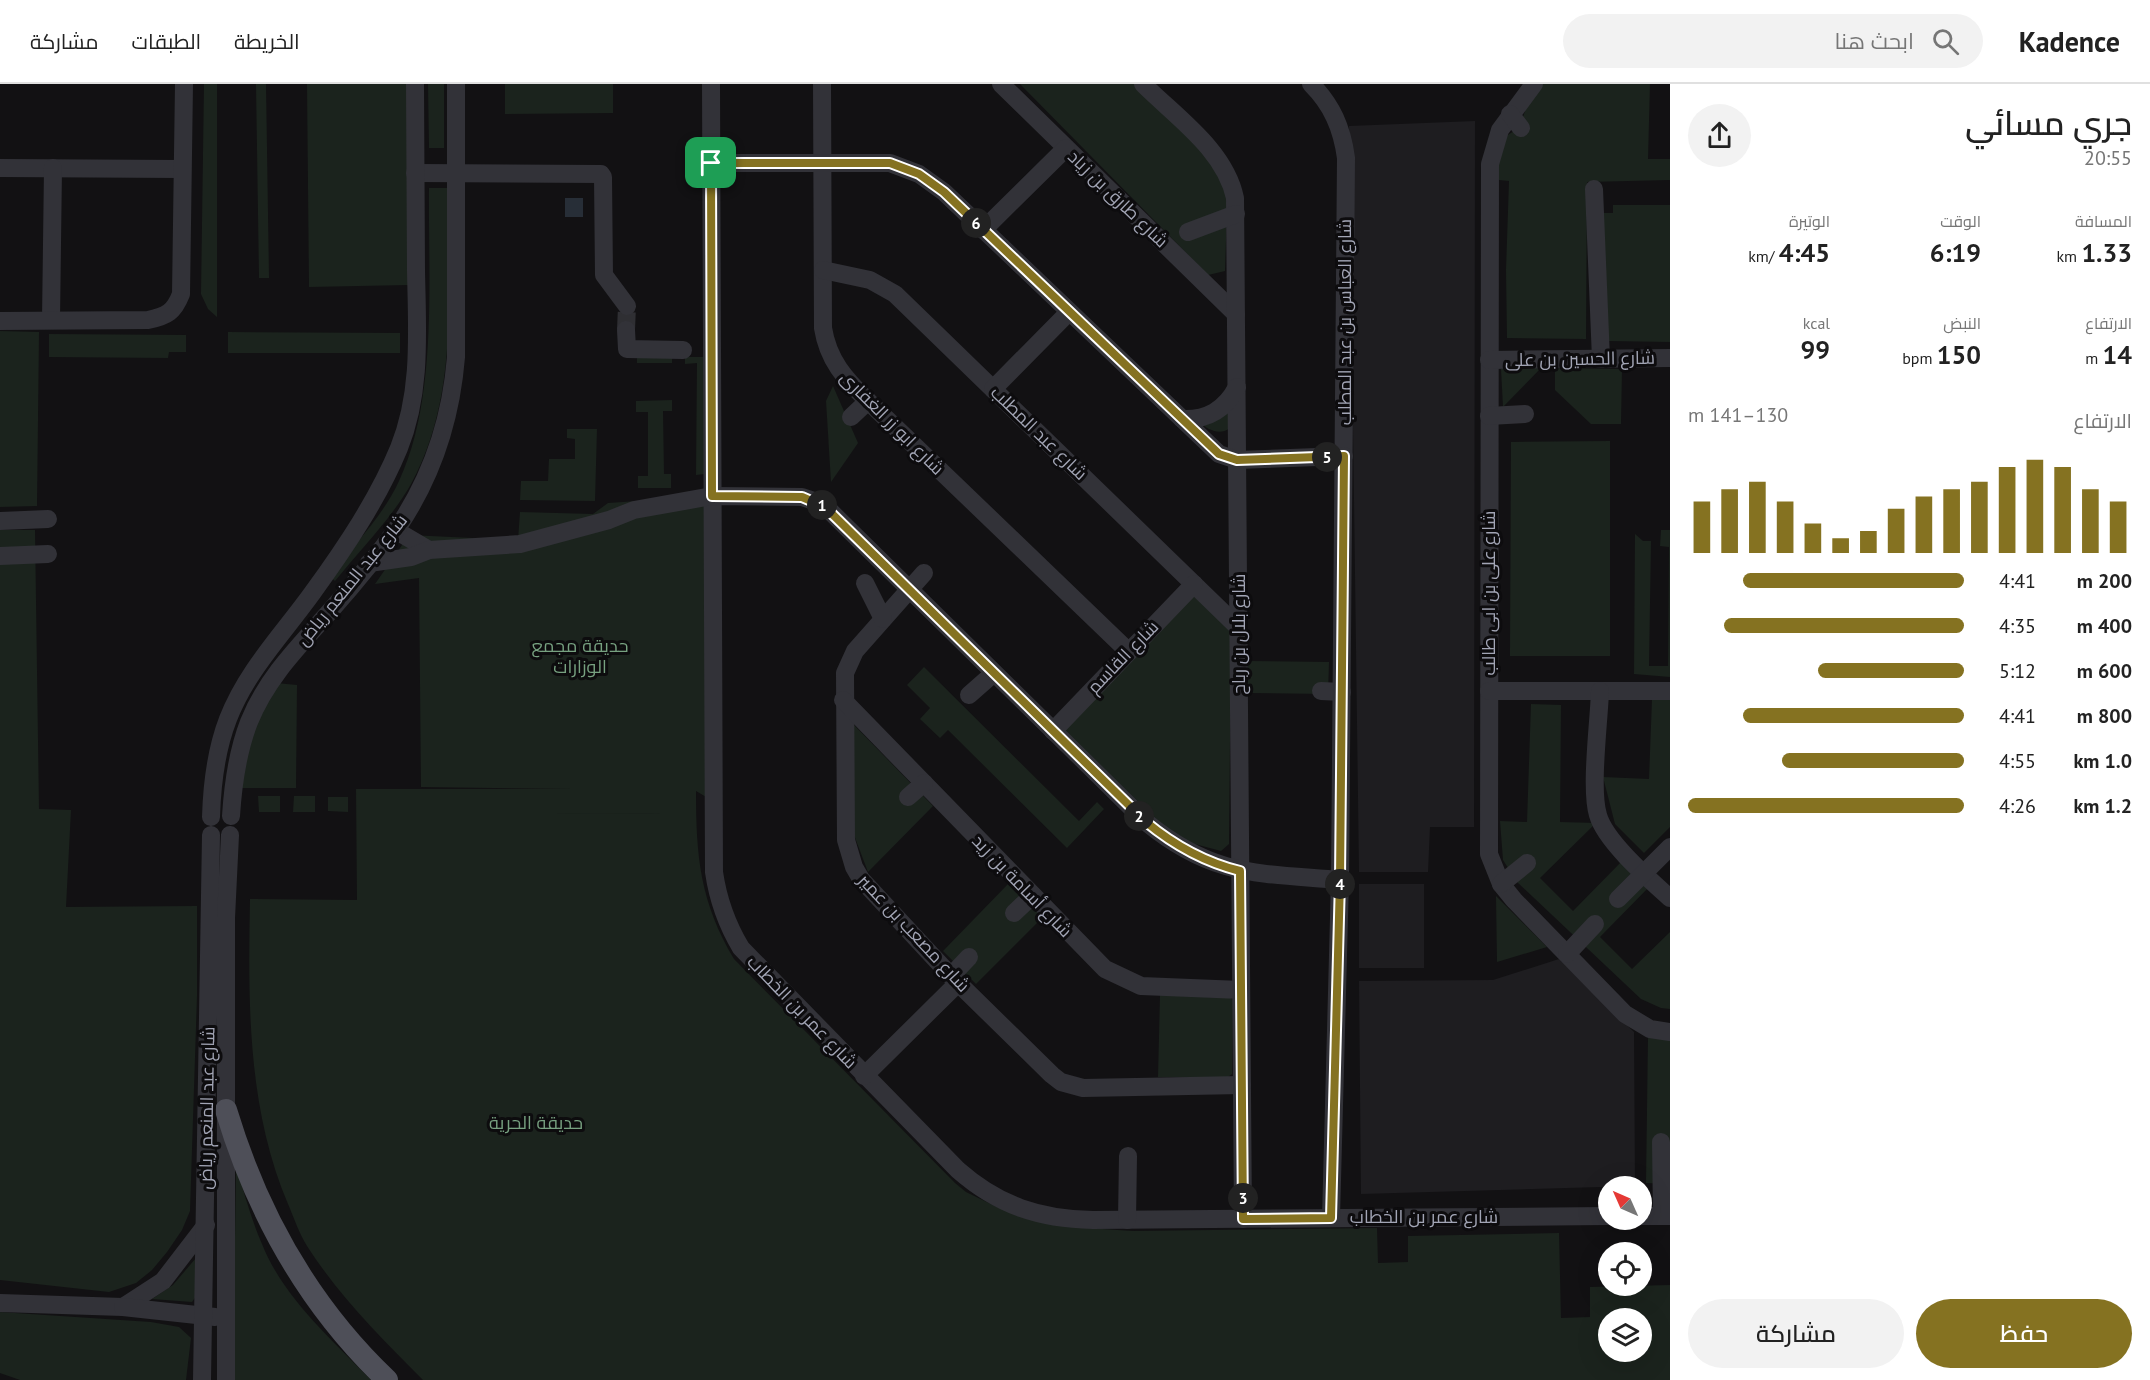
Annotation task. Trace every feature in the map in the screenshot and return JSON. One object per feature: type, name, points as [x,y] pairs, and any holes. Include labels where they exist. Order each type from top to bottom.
[{"type":"main road","points":[[226,1110],[249,1178],[280,1242],[334,1323],[387,1380]]},
{"type":"street","points":[[0,321],[148,320],[166,316],[176,308],[181,294],[184,84]]},
{"type":"street","name":"شارع عبد المنعم رياض","points":[[202,1380],[211,826],[215,764],[235,703],[264,654],[313,592],[378,492],[390,470],[407,422],[415,385],[417,350],[415,84]]},
{"type":"street","name":"شارع عبد المنعم رياض","points":[[231,816],[236,764],[258,702],[282,665],[333,608],[395,530],[433,463],[447,419],[454,384],[456,357],[456,84]]},
{"type":"street","name":"شارع عمر بن الخطاب","points":[[711,84],[714,872],[718,899],[727,924],[741,948],[958,1170],[996,1199],[1017,1209],[1051,1218],[1127,1220],[1598,1216]]},
{"type":"street","name":"شارع ابو زر الغفارى","points":[[822,84],[823,328],[827,347],[843,377],[1129,652]]},
{"type":"street","name":"شارع طارق بن زياد","points":[[1001,84],[1236,314]]},
{"type":"street","name":"شارع بلال بن رباح","points":[[1143,84],[1222,165],[1232,187],[1236,214],[1243,1219]]},
{"type":"street","name":"شارع العباس بن عبد المطلب","points":[[1311,84],[1335,115],[1346,158],[1340,880],[1331,1218]]},
{"type":"street","name":"شارع على بن ابى طالب","points":[[1534,84],[1515,121],[1500,130],[1490,164],[1489,854],[1501,884],[1514,900],[1633,1020],[1650,1029],[1670,1032]]},
{"type":"street","points":[[983,230],[1066,148]]},
{"type":"street","points":[[711,163],[890,163],[905,167],[932,182],[1219,454],[1237,460],[1344,456]]},
{"type":"street","points":[[0,168],[181,169]]},
{"type":"street","points":[[51,320],[53,168]]},
{"type":"street","points":[[415,172],[601,174],[603,177],[603,272],[627,306]]},
{"type":"street","points":[[1594,189],[1600,359]]},
{"type":"street","points":[[1188,232],[1236,214]]},
{"type":"street","name":"شارع عبد المطلب","points":[[823,270],[870,280],[895,294],[1239,627]]},
{"type":"street","points":[[993,389],[1069,312]]},
{"type":"street","points":[[626,330],[627,349],[683,350]]},
{"type":"street","name":"شارع الحسين بن على","points":[[1489,360],[1670,358]]},
{"type":"street","points":[[1182,419],[1211,414],[1226,403],[1237,387]]},
{"type":"street","points":[[851,417],[868,401]]},
{"type":"street","points":[[1489,416],[1525,414]]},
{"type":"street","points":[[369,563],[411,557],[429,550],[520,544],[609,520],[634,510],[712,496],[802,497],[817,502],[831,512],[1146,822],[1168,840],[1208,861],[1240,871],[1340,880]]},
{"type":"street","points":[[0,521],[48,519]]},
{"type":"street","points":[[395,530],[429,550]]},
{"type":"street","points":[[0,556],[48,554]]},
{"type":"street","name":"شارع مصعب بن عمير","points":[[924,573],[851,658],[843,681],[846,833],[854,867],[874,894],[955,979],[1052,1075],[1072,1086],[1242,1084]]},
{"type":"street","points":[[865,583],[883,619]]},
{"type":"street","name":"شارع القاسم","points":[[1053,731],[1129,652],[1154,637],[1194,584]]},
{"type":"street","points":[[313,592],[333,608]]},
{"type":"street","points":[[969,695],[994,672]]},
{"type":"street","points":[[1321,691],[1342,692]]},
{"type":"street","points":[[1489,691],[1670,691]]},
{"type":"street","points":[[1600,691],[1595,796],[1598,817],[1608,834],[1670,898]]},
{"type":"street","name":"شارع أسامة بن زيد","points":[[843,699],[1094,961],[1127,981],[1158,988],[1241,990]]},
{"type":"street","points":[[908,797],[924,783]]},
{"type":"street","name":"شارع عبد المنعم رياض","points":[[226,1380],[226,918],[230,835]]},
{"type":"street","points":[[1618,899],[1670,847]]},
{"type":"street","points":[[1501,884],[1527,863]]},
{"type":"street","points":[[1014,913],[1032,896]]},
{"type":"street","points":[[1567,954],[1595,924]]},
{"type":"street","points":[[864,1076],[955,979],[969,957]]},
{"type":"street","points":[[1661,1142],[1666,1216]]},
{"type":"street","points":[[1127,1220],[1128,1156]]},
{"type":"street","points":[[123,1307],[163,1281],[206,1225]]},
{"type":"street","points":[[0,1303],[123,1307],[226,1318]]},
{"type":"shaded area","points":[[1475,121],[1474,827],[1430,827],[1428,872],[1359,872],[1349,126]]},
{"type":"shaded area","points":[[565,198],[583,198],[583,217],[565,217]]},
{"type":"shaded area","points":[[1359,884],[1424,884],[1424,968],[1359,968]]},
{"type":"shaded area","points":[[1559,959],[1634,1032],[1635,1176],[1598,1176],[1598,1187],[1361,1194],[1359,981],[1493,980]]},
{"type":"green space","points":[[204,84],[217,84],[217,317],[208,309],[201,294]]},
{"type":"green space","points":[[256,84],[266,84],[269,278],[259,278]]},
{"type":"green space","points":[[307,84],[408,84],[409,285],[309,287]]},
{"type":"green space","points":[[428,84],[444,84],[444,148],[429,148]]},
{"type":"green space","points":[[505,84],[613,84],[613,113],[505,114]]},
{"type":"green space","points":[[1020,84],[1143,84],[1228,181],[1225,271],[1208,275]]},
{"type":"green space","points":[[1542,84],[1650,84],[1648,159],[1670,159],[1670,180],[1587,182],[1586,339],[1507,338],[1506,270],[1509,181],[1499,180],[1497,169],[1506,136],[1519,128],[1528,103]]},
{"type":"green space","points":[[429,188],[447,188],[448,339],[437,414],[427,450],[411,484],[385,522],[335,581],[329,576],[376,519],[399,481],[420,413],[428,338]]},
{"type":"green space","points":[[1613,205],[1670,205],[1670,342],[1608,341],[1602,213],[1613,213]]},
{"type":"green space","points":[[0,331],[39,332],[37,506],[0,507]]},
{"type":"green space","points":[[228,332],[400,333],[400,353],[228,353]]},
{"type":"green space","points":[[49,334],[186,335],[186,352],[169,352],[168,358],[49,357]]},
{"type":"green space","points":[[637,355],[672,355],[672,363],[637,363]]},
{"type":"green space","points":[[685,357],[705,357],[705,474],[696,475],[697,363],[685,364]]},
{"type":"green space","points":[[1542,367],[1503,407],[1501,369]]},
{"type":"green space","points":[[1555,368],[1622,369],[1621,424],[1591,424],[1555,390]]},
{"type":"green space","points":[[833,386],[858,443],[831,482],[826,401]]},
{"type":"green space","points":[[672,400],[672,411],[663,411],[664,474],[671,474],[671,488],[638,488],[638,476],[648,476],[648,412],[636,412],[636,401]]},
{"type":"green space","points":[[1230,402],[1230,428],[1222,432],[1214,431],[1199,422]]},
{"type":"green space","points":[[567,429],[597,429],[595,501],[520,500],[521,481],[548,481],[549,459],[575,459],[575,439],[567,438]]},
{"type":"green space","points":[[1610,441],[1610,656],[1510,656],[1511,442]]},
{"type":"green space","name":"حديقة الحرية","points":[[712,496],[713,801],[696,791],[699,858],[707,898],[714,918],[734,959],[966,1192],[999,1208],[1087,1228],[1133,1231],[1377,1228],[1378,1263],[1408,1262],[1408,1236],[1559,1233],[1561,1318],[1590,1317],[1590,1287],[1598,1287],[1598,1296],[1652,1296],[1652,1285],[1670,1285],[1670,1380],[423,1380],[361,1316],[319,1264],[299,1231],[275,1168],[264,1130],[253,1054],[249,976],[250,899],[357,900],[356,789],[573,789],[421,787],[419,578],[375,584],[409,535],[518,540],[520,512],[593,514],[608,503]]},
{"type":"green space","points":[[0,530],[35,530],[39,809],[71,810],[66,907],[197,906],[197,996],[190,1211],[182,1230],[152,1270],[136,1283],[109,1292],[0,1280]]},
{"type":"green space","points":[[1661,530],[1670,530],[1670,677],[1634,674],[1635,534],[1643,541],[1651,541],[1649,666],[1668,666],[1669,547],[1660,546]]},
{"type":"green space","points":[[1193,596],[1224,618],[1231,636],[1229,844],[1221,851],[1191,843],[1168,830],[1060,727]]},
{"type":"green space","points":[[1248,661],[1329,662],[1328,694],[1248,693]]},
{"type":"green space","points":[[924,667],[1079,821],[1097,802],[1104,809],[1067,848],[948,730],[940,738],[920,719],[930,708],[907,685]]},
{"type":"green space","points":[[276,683],[297,685],[296,788],[240,788],[245,746]]},
{"type":"green space","points":[[1652,699],[1670,700],[1670,827],[1644,853],[1615,824],[1603,777],[1649,779]]},
{"type":"green space","points":[[1531,704],[1561,705],[1560,822],[1596,823],[1540,878],[1573,911],[1623,860],[1650,886],[1600,937],[1632,969],[1670,932],[1670,1009],[1661,1008],[1641,999],[1517,882],[1503,860],[1500,821],[1527,822]]},
{"type":"green space","points":[[854,725],[933,806],[868,872],[854,835]]},
{"type":"green space","points":[[258,796],[280,796],[280,812],[259,812]]},
{"type":"green space","points":[[294,796],[315,796],[315,812],[293,812]]},
{"type":"green space","points":[[328,797],[348,797],[348,812],[328,811]]},
{"type":"green space","points":[[1009,883],[1043,917],[976,984],[943,951]]},
{"type":"green space","points":[[1496,896],[1547,947],[1497,962]]},
{"type":"green space","points":[[1160,995],[1233,1000],[1232,1074],[1228,1077],[1158,1077]]},
{"type":"green space","points":[[1648,1036],[1670,1036],[1670,1184],[1652,1183],[1652,1176],[1646,1176]]},
{"type":"green space","points":[[236,1166],[258,1235],[282,1282],[310,1317],[371,1380],[233,1380]]},
{"type":"green space","points":[[196,1258],[196,1296],[192,1302],[152,1299],[173,1285]]},
{"type":"green space","points":[[0,1312],[151,1322],[179,1327],[191,1338],[186,1380],[20,1380],[0,1373]]},
{"type":"tunnel","points":[[626,330],[627,306]]},
{"type":"route","points":[[711,163],[890,163],[905,167],[932,182],[944,192],[1219,454],[1237,460],[1344,456],[1340,880],[1331,1218],[1243,1219],[1240,871],[1193,855],[1168,840],[1146,822],[825,507],[802,497],[712,496],[711,163]]},
{"type":"park label","name":"حديقة مجمع الوزارات","points":[[580,656]]}]
